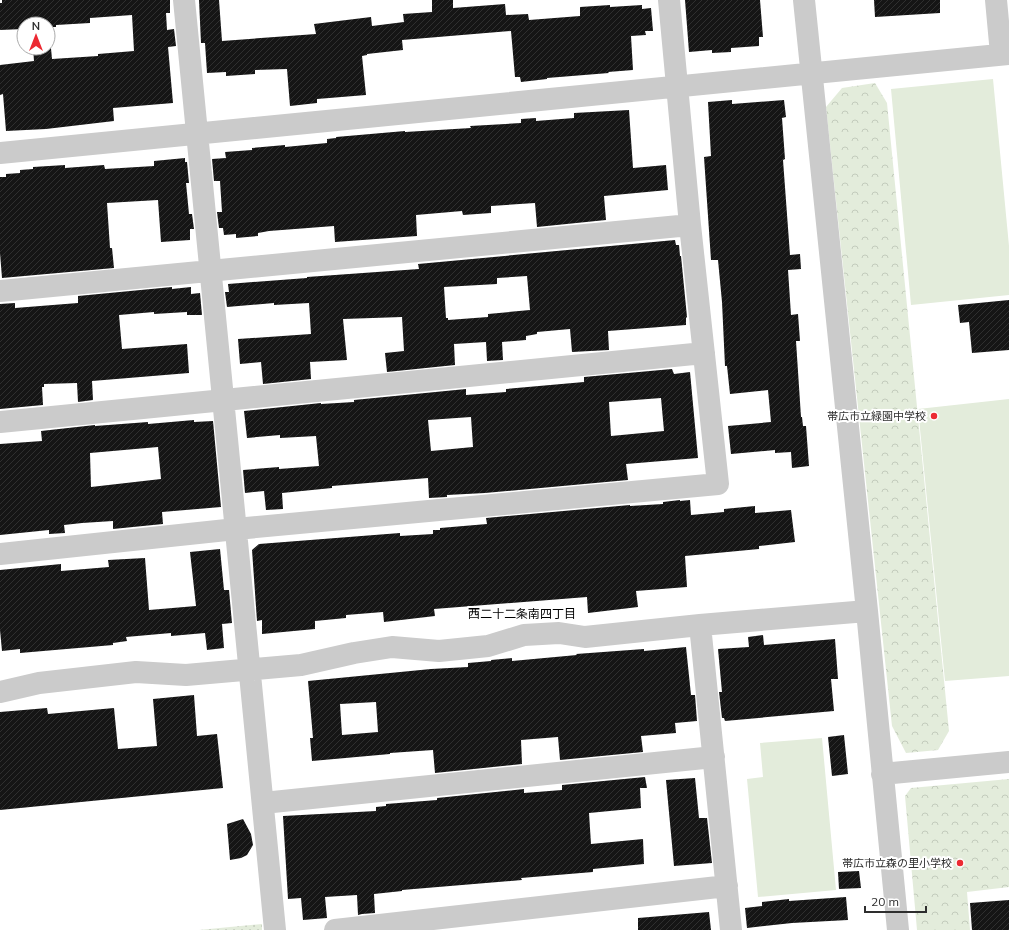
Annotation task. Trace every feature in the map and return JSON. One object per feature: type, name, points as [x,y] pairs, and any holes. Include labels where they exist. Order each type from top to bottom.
[{"type":"street","points":[[184,0],[275,930]]},
{"type":"street","points":[[0,554],[236,529],[718,484],[690,225],[669,0]]},
{"type":"street","points":[[804,0],[898,930]]},
{"type":"street","points":[[0,153],[1005,54],[996,0]]},
{"type":"street","points":[[0,291],[690,225]]},
{"type":"street","points":[[0,422],[704,353]]},
{"type":"street","points":[[0,692],[39,683],[136,672],[186,675],[301,665],[354,653],[392,648],[439,651],[488,646],[524,635],[559,633],[585,637],[866,610]]},
{"type":"street","points":[[700,625],[731,930]]},
{"type":"street","points":[[263,803],[714,756]]},
{"type":"street","points":[[882,774],[1009,762]]},
{"type":"street","points":[[336,930],[727,886]]},
{"type":"green space","points":[[993,79],[1009,246],[1009,295],[911,305],[891,89]]},
{"type":"green space","points":[[875,83],[887,103],[949,731],[938,750],[906,753],[892,726],[826,107],[842,88]]},
{"type":"green space","points":[[1009,399],[1009,676],[945,681],[918,409]]},
{"type":"green space","points":[[822,738],[836,890],[758,897],[747,779],[763,777],[760,743]]},
{"type":"green space","name":"帯広市立森の里小学校","points":[[1009,779],[1009,887],[967,892],[970,930],[917,930],[905,796],[911,788]]},
{"type":"green space","points":[[262,924],[262,930],[199,930]]},
{"type":"building","points":[[2,0],[170,0],[170,13],[166,13],[167,30],[174,29],[176,46],[168,47],[173,103],[113,108],[114,121],[46,129],[6,131],[3,94],[0,95],[0,65],[34,61],[34,56],[52,56],[52,59],[98,56],[98,54],[134,51],[132,15],[90,18],[90,23],[56,25],[56,16],[16,16],[16,29],[0,30],[0,3],[2,3]]},
{"type":"building","points":[[199,0],[219,0],[222,41],[316,34],[314,24],[371,17],[372,26],[404,22],[403,14],[432,12],[432,0],[453,0],[453,8],[505,4],[506,15],[528,14],[529,20],[580,16],[580,7],[642,5],[642,9],[651,8],[653,31],[645,31],[646,35],[631,36],[633,70],[547,78],[521,82],[520,77],[515,77],[511,31],[402,40],[403,50],[367,54],[362,56],[366,95],[317,99],[317,103],[290,106],[287,69],[255,70],[255,74],[226,76],[226,72],[207,73],[205,43],[201,43]]},
{"type":"building","points":[[685,0],[760,0],[763,37],[759,37],[759,46],[731,48],[731,52],[712,53],[712,50],[689,52]]},
{"type":"building","points":[[874,0],[940,0],[940,13],[875,17]]},
{"type":"building","points":[[732,100],[732,104],[784,100],[786,117],[782,118],[785,159],[783,160],[790,255],[800,254],[801,269],[788,270],[791,315],[798,314],[800,341],[796,341],[801,417],[803,426],[806,426],[809,466],[792,468],[791,452],[775,453],[775,450],[731,454],[728,426],[771,422],[768,390],[730,394],[727,366],[725,366],[722,302],[718,260],[711,260],[704,157],[711,156],[708,102]]},
{"type":"building","points":[[629,110],[633,168],[666,165],[668,190],[604,196],[606,220],[537,227],[535,203],[491,206],[491,213],[463,215],[462,211],[416,215],[417,236],[335,242],[334,226],[269,231],[258,233],[258,236],[236,238],[236,234],[224,235],[223,228],[219,228],[217,212],[222,212],[220,181],[214,181],[212,159],[226,158],[225,152],[285,145],[285,147],[327,143],[327,139],[336,137],[405,131],[471,128],[470,126],[521,123],[521,119],[536,118],[536,121],[574,118],[574,113]]},
{"type":"building","points":[[185,158],[185,162],[187,162],[189,183],[186,183],[189,214],[192,214],[194,229],[190,229],[190,240],[161,242],[158,200],[107,203],[110,248],[112,248],[114,268],[2,278],[0,253],[0,177],[6,177],[6,174],[20,173],[20,170],[33,169],[33,167],[65,165],[65,168],[104,165],[105,169],[154,166],[154,161]]},
{"type":"building","points":[[675,240],[676,245],[679,245],[681,256],[687,317],[686,325],[608,331],[609,350],[572,352],[570,329],[537,332],[537,334],[526,336],[526,340],[502,342],[503,360],[487,361],[486,342],[454,344],[455,365],[387,372],[385,353],[404,351],[402,317],[343,319],[347,360],[310,362],[311,379],[263,384],[261,362],[240,364],[238,339],[311,334],[309,303],[274,305],[274,303],[227,307],[225,292],[229,292],[228,284],[419,269],[418,264]],"holes":[[[527,276],[530,310],[488,314],[488,317],[448,320],[448,318],[446,318],[444,287],[497,284],[497,278]]]},
{"type":"building","points":[[172,287],[172,289],[191,287],[191,294],[200,293],[202,315],[187,315],[187,312],[154,314],[154,312],[119,315],[122,349],[187,344],[189,373],[92,381],[93,400],[78,402],[77,383],[44,384],[44,387],[42,387],[43,405],[0,409],[0,304],[15,303],[15,308],[78,303],[78,296]]},
{"type":"building","points":[[1009,300],[1009,350],[972,353],[969,322],[960,323],[958,305]]},
{"type":"building","points":[[672,369],[674,374],[690,372],[698,458],[626,464],[628,480],[447,495],[447,497],[429,498],[428,478],[332,486],[332,488],[282,493],[283,509],[266,510],[264,491],[245,493],[243,470],[319,466],[316,436],[280,438],[280,435],[247,438],[244,411],[321,403],[354,402],[354,400],[466,389],[466,395],[506,392],[506,389],[584,382],[584,377]],"holes":[[[661,398],[664,431],[611,436],[609,402]],[[471,417],[473,447],[431,451],[428,420]]]},
{"type":"building","points":[[194,420],[194,422],[213,421],[221,507],[162,512],[163,524],[113,529],[113,521],[82,523],[64,525],[65,533],[49,534],[49,530],[0,535],[0,444],[42,441],[41,431],[95,425],[148,422],[148,424]],"holes":[[[158,447],[161,479],[91,487],[90,453]]]},
{"type":"building","points":[[690,500],[691,515],[724,512],[724,509],[755,506],[755,513],[791,510],[795,542],[759,546],[759,549],[685,556],[687,587],[636,591],[638,607],[588,613],[587,597],[434,609],[435,616],[384,622],[383,612],[346,615],[346,618],[315,621],[315,629],[262,634],[262,620],[257,621],[252,550],[259,544],[400,533],[400,536],[433,534],[433,530],[440,530],[440,528],[487,524],[486,518],[630,505],[663,504],[663,502]]},
{"type":"building","points":[[220,549],[224,590],[229,590],[232,623],[222,624],[224,648],[207,650],[205,633],[171,636],[171,633],[126,637],[127,641],[113,643],[113,645],[20,653],[20,649],[2,651],[0,630],[0,570],[61,564],[61,571],[109,567],[108,560],[145,558],[149,610],[196,606],[190,552]]},
{"type":"building","points":[[763,635],[764,645],[835,639],[838,679],[831,679],[834,711],[725,721],[724,718],[722,718],[719,692],[722,692],[718,649],[749,647],[748,637]]},
{"type":"building","points":[[686,647],[691,695],[695,695],[697,721],[675,723],[676,733],[641,736],[643,752],[560,760],[558,737],[521,740],[522,764],[435,773],[433,750],[312,761],[310,738],[313,738],[308,681],[431,669],[468,667],[468,663],[512,658],[512,661],[577,655],[576,654],[644,649],[644,651]],"holes":[[[376,702],[378,732],[342,735],[340,704]]]},
{"type":"building","points":[[194,695],[197,736],[217,734],[223,788],[0,810],[0,712],[47,708],[48,714],[114,708],[118,749],[157,746],[153,699]]},
{"type":"building","points":[[844,735],[848,774],[832,776],[828,737]]},
{"type":"building","points":[[645,777],[647,788],[640,788],[641,808],[589,813],[591,844],[643,839],[644,864],[593,869],[593,872],[521,878],[522,880],[402,890],[374,894],[375,913],[358,915],[357,895],[325,897],[327,918],[303,920],[301,898],[288,899],[283,816],[376,811],[376,807],[386,806],[386,804],[437,800],[437,798],[524,789],[524,793],[562,790],[562,785]]},
{"type":"building","points":[[695,778],[699,818],[707,818],[712,863],[674,866],[666,780]]},
{"type":"building","points":[[243,819],[251,834],[253,845],[247,855],[230,860],[227,824]]},
{"type":"building","points":[[859,871],[861,888],[839,889],[838,872]]},
{"type":"building","points":[[846,897],[848,920],[792,923],[747,928],[745,908],[762,906],[762,902],[789,899],[789,901]]},
{"type":"building","points":[[1009,900],[1009,930],[972,930],[970,903]]},
{"type":"building","points":[[709,912],[711,930],[638,930],[638,918]]},
{"type":"place","name":"帯広市立緑園中学校","points":[[934,416]]},
{"type":"place","name":"帯広市立森の里小学校","points":[[960,863]]},
{"type":"district","name":"西二十二条南四丁目","points":[[522,614]]}]
